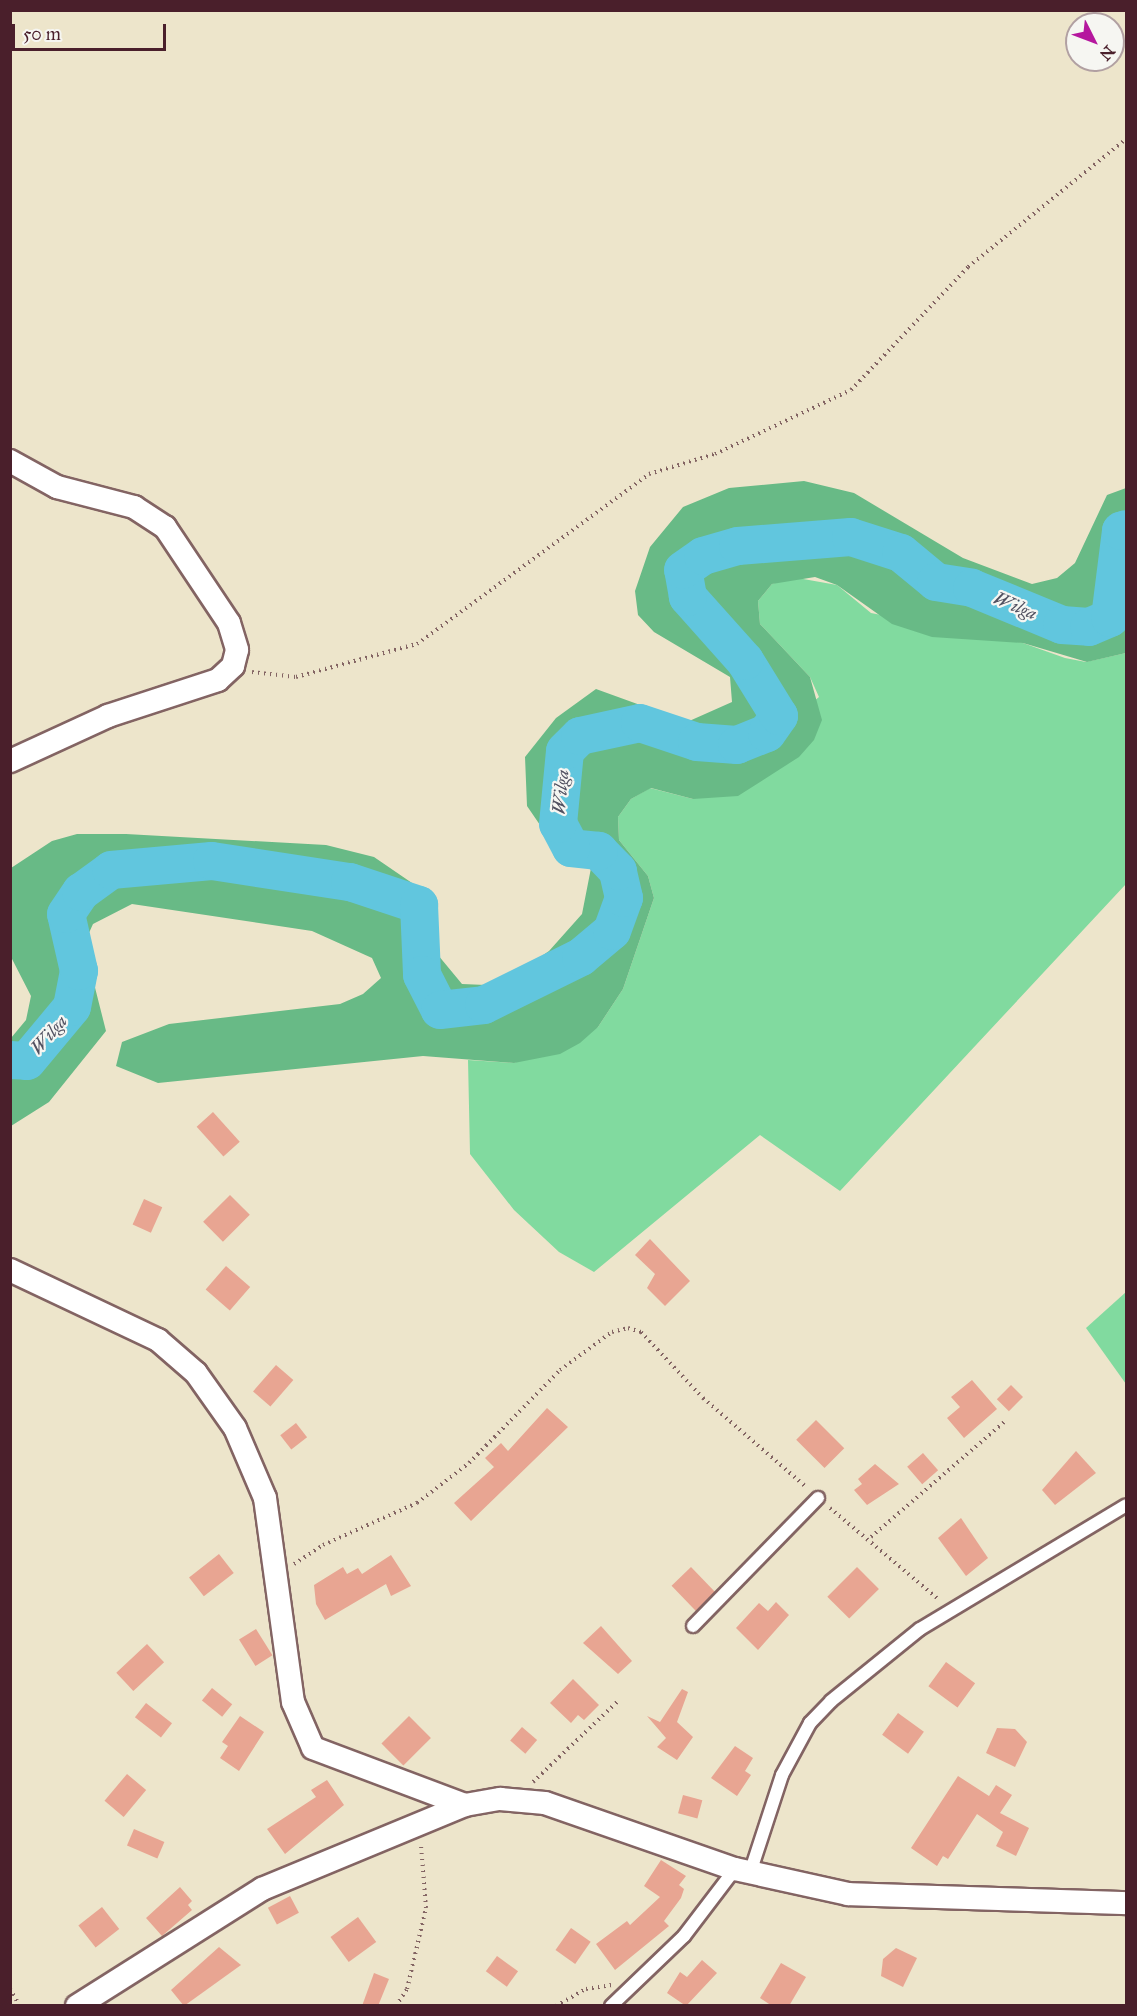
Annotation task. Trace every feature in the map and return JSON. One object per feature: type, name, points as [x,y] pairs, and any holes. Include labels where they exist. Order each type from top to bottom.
[{"type":"street","points":[[10,461],[57,487],[134,507],[165,527],[229,623],[237,650],[233,666],[218,680],[108,716],[10,761]]},
{"type":"street","points":[[10,1270],[158,1340],[196,1373],[235,1428],[265,1498],[293,1702],[313,1749],[465,1806]]},
{"type":"street","points":[[77,2006],[262,1889],[465,1806],[514,1800],[545,1803],[742,1871],[848,1894],[1126,1903]]},
{"type":"lane","points":[[693,1626],[818,1498]]},
{"type":"lane","points":[[611,2006],[627,1988],[684,1936],[742,1871],[769,1806],[810,1723],[920,1629],[1126,1505]]},
{"type":"path","points":[[233,666],[266,676],[296,677],[417,644],[649,474],[715,454],[851,390],[968,267],[1126,140]]},
{"type":"path","points":[[275,1580],[323,1545],[417,1503],[469,1463],[560,1370],[612,1332],[628,1328],[642,1332],[703,1398],[818,1498],[871,1537],[951,1612]]},
{"type":"path","points":[[871,1537],[1004,1422]]},
{"type":"path","points":[[514,1800],[617,1702]]},
{"type":"path","points":[[396,2006],[407,1989],[426,1908],[419,1824]]},
{"type":"path","points":[[556,2006],[586,1989],[627,1988]]},
{"type":"path","points":[[10,1989],[20,2006]]},
{"type":"green space","points":[[804,481],[854,493],[963,558],[1032,584],[1057,578],[1075,563],[1107,495],[1126,488],[1126,653],[1087,662],[1023,643],[932,637],[892,624],[837,585],[815,577],[772,584],[758,601],[760,624],[810,677],[822,720],[814,740],[799,757],[738,796],[693,799],[651,788],[631,799],[618,817],[619,840],[648,876],[654,898],[623,989],[598,1027],[580,1043],[560,1054],[514,1063],[423,1056],[158,1083],[116,1066],[122,1042],[169,1024],[340,1004],[363,994],[381,978],[372,958],[312,931],[132,904],[93,924],[84,944],[106,1031],[49,1102],[11,1126],[11,1038],[26,1020],[31,996],[11,957],[11,868],[52,841],[77,834],[126,834],[326,845],[374,857],[412,883],[425,904],[433,949],[462,984],[486,985],[509,979],[549,951],[582,914],[591,868],[540,825],[527,806],[525,757],[556,718],[596,689],[687,722],[732,702],[730,677],[654,632],[638,615],[635,591],[650,547],[683,507],[729,488]]},
{"type":"green space","points":[[792,577],[837,585],[871,613],[1023,643],[1065,658],[1086,662],[1126,653],[1126,884],[840,1191],[760,1135],[594,1272],[559,1252],[514,1210],[470,1154],[468,1060],[514,1063],[598,1027],[623,989],[654,898],[648,876],[619,840],[618,817],[631,799],[650,788],[693,799],[819,697],[810,677],[760,624],[758,601],[772,584]]},
{"type":"green space","points":[[1126,1292],[1126,1384],[1086,1328]]},
{"type":"building","points":[[213,1112],[240,1142],[223,1156],[197,1127]]},
{"type":"building","points":[[230,1195],[250,1215],[223,1242],[203,1222]]},
{"type":"building","points":[[144,1199],[162,1207],[151,1233],[133,1225]]},
{"type":"building","points":[[650,1239],[690,1281],[665,1306],[647,1288],[655,1274],[635,1255]]},
{"type":"building","points":[[226,1266],[250,1287],[230,1310],[206,1289]]},
{"type":"building","points":[[276,1365],[293,1380],[270,1407],[253,1391]]},
{"type":"building","points":[[972,1380],[997,1409],[964,1438],[947,1418],[960,1407],[951,1397]]},
{"type":"building","points":[[1011,1385],[1023,1397],[1009,1411],[997,1399]]},
{"type":"building","points":[[547,1408],[568,1427],[471,1521],[454,1503],[494,1467],[485,1458],[501,1443],[508,1451]]},
{"type":"building","points":[[816,1420],[844,1448],[824,1468],[796,1440]]},
{"type":"building","points":[[296,1423],[307,1437],[291,1449],[280,1435]]},
{"type":"building","points":[[1076,1451],[1096,1473],[1055,1505],[1042,1490]]},
{"type":"building","points":[[923,1453],[938,1470],[922,1484],[907,1467]]},
{"type":"building","points":[[875,1464],[899,1484],[867,1505],[854,1490],[862,1484],[858,1479]]},
{"type":"building","points":[[961,1518],[988,1558],[966,1576],[938,1538]]},
{"type":"building","points":[[219,1554],[234,1573],[204,1596],[189,1577]]},
{"type":"building","points":[[391,1555],[411,1586],[391,1596],[386,1584],[325,1620],[316,1604],[314,1585],[343,1567],[347,1574],[358,1568],[362,1574]]},
{"type":"building","points":[[691,1567],[715,1592],[696,1611],[672,1586]]},
{"type":"building","points":[[857,1567],[879,1589],[849,1619],[827,1597]]},
{"type":"building","points":[[776,1602],[789,1615],[758,1650],[736,1628],[759,1603],[768,1611]]},
{"type":"building","points":[[601,1626],[632,1661],[618,1674],[583,1643]]},
{"type":"building","points":[[256,1629],[272,1655],[255,1666],[239,1640]]},
{"type":"building","points":[[147,1644],[164,1662],[133,1691],[116,1673]]},
{"type":"building","points":[[946,1662],[975,1683],[957,1707],[928,1686]]},
{"type":"building","points":[[573,1679],[599,1705],[584,1720],[578,1715],[571,1723],[550,1703]]},
{"type":"building","points":[[212,1688],[232,1704],[222,1717],[202,1700]]},
{"type":"building","points":[[682,1689],[688,1692],[677,1722],[693,1737],[677,1760],[657,1747],[666,1738],[647,1716],[660,1722]]},
{"type":"building","points":[[146,1703],[172,1723],[161,1738],[135,1717]]},
{"type":"building","points":[[898,1713],[924,1732],[908,1754],[882,1735]]},
{"type":"building","points":[[240,1716],[264,1732],[239,1771],[220,1758],[228,1746],[222,1742]]},
{"type":"building","points":[[409,1716],[431,1738],[403,1765],[381,1744]]},
{"type":"building","points":[[522,1727],[537,1740],[525,1754],[510,1741]]},
{"type":"building","points":[[997,1728],[1015,1729],[1027,1742],[1015,1767],[986,1753]]},
{"type":"building","points":[[735,1746],[753,1758],[745,1771],[751,1775],[737,1796],[711,1778]]},
{"type":"building","points":[[127,1774],[146,1790],[124,1817],[105,1801]]},
{"type":"building","points":[[958,1776],[989,1796],[996,1785],[1012,1795],[1000,1813],[1029,1828],[1016,1856],[996,1846],[1003,1832],[977,1814],[948,1859],[943,1856],[937,1866],[911,1848]]},
{"type":"building","points":[[327,1780],[344,1805],[285,1854],[267,1829],[316,1797],[311,1790]]},
{"type":"building","points":[[683,1795],[702,1800],[697,1819],[678,1813]]},
{"type":"building","points":[[134,1829],[164,1842],[157,1858],[127,1846]]},
{"type":"building","points":[[661,1860],[686,1876],[679,1885],[684,1889],[681,1898],[664,1921],[669,1926],[615,1970],[596,1944],[627,1921],[630,1925],[660,1897],[644,1886]]},
{"type":"building","points":[[180,1887],[192,1901],[188,1905],[192,1910],[162,1936],[146,1918]]},
{"type":"building","points":[[290,1896],[299,1913],[277,1925],[268,1908]]},
{"type":"building","points":[[102,1907],[119,1929],[96,1948],[78,1925]]},
{"type":"building","points":[[358,1917],[376,1942],[349,1962],[330,1937]]},
{"type":"building","points":[[571,1928],[591,1942],[575,1964],[556,1950]]},
{"type":"building","points":[[219,1947],[241,1965],[184,2006],[171,1990]]},
{"type":"building","points":[[896,1948],[917,1958],[903,1987],[881,1976],[883,1959]]},
{"type":"building","points":[[497,1956],[518,1971],[507,1987],[486,1971]]},
{"type":"building","points":[[702,1960],[717,1973],[686,2006],[667,1993],[680,1972],[687,1977]]},
{"type":"building","points":[[781,1963],[806,1977],[789,2006],[772,2006],[760,1998]]},
{"type":"building","points":[[374,1973],[389,1979],[378,2006],[362,2006]]},
{"type":"waterway","name":"Wilga","points":[[10,1060],[27,1061],[72,1007],[79,971],[66,914],[81,892],[111,870],[212,861],[350,882],[419,905],[422,975],[440,1010],[484,1005],[581,957],[612,931],[624,898],[618,871],[599,851],[571,848],[558,824],[565,751],[580,736],[640,723],[697,742],[737,745],[767,733],[779,716],[745,661],[688,597],[683,570],[703,556],[738,546],[851,537],[901,553],[936,582],[972,588],[1062,625],[1089,627],[1110,618],[1121,531],[1126,529]]}]
